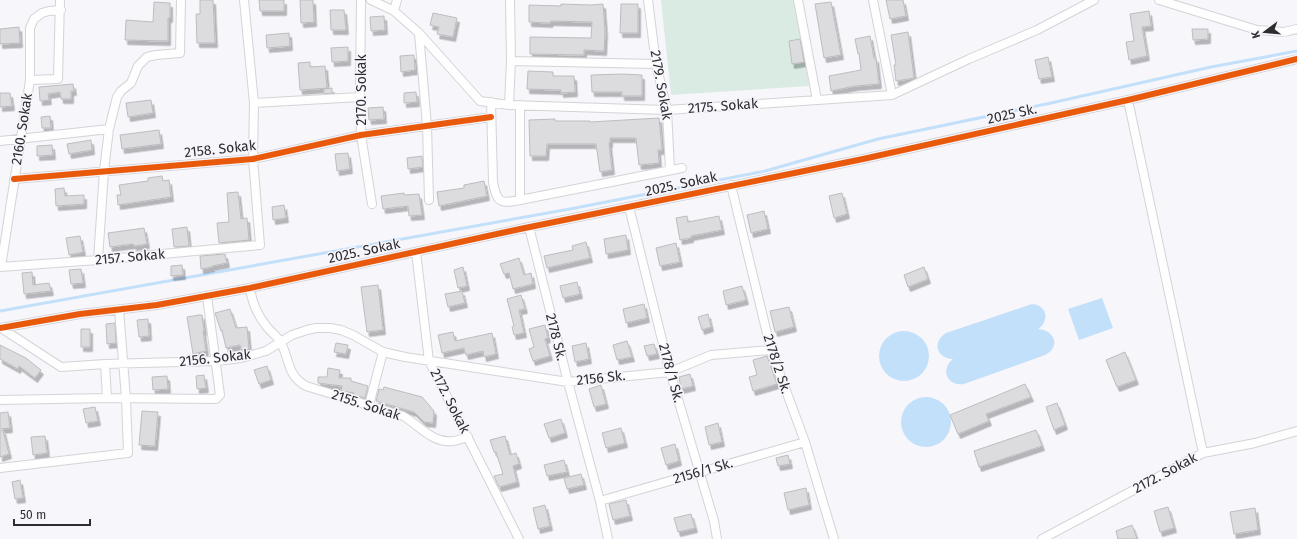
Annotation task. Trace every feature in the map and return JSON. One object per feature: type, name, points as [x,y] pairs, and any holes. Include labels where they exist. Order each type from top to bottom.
[{"type":"street","points":[[30,80],[58,79],[60,0]]},
{"type":"street","points":[[98,260],[104,172],[109,129],[117,97],[121,91],[131,83],[138,66],[147,57],[180,53],[181,0]]},
{"type":"street","points":[[244,0],[254,103],[254,159]]},
{"type":"street","name":"2170. Sokak","points":[[361,0],[361,135],[372,204]]},
{"type":"street","name":"2175. Sokak","points":[[371,0],[394,11],[419,33],[480,101],[520,105],[667,110],[892,95],[969,59],[1037,30],[1094,0]]},
{"type":"street","points":[[394,11],[397,0]]},
{"type":"street","points":[[509,104],[511,62],[510,0]]},
{"type":"street","name":"2179. Sokak","points":[[648,0],[656,64],[667,110],[670,170]]},
{"type":"street","points":[[798,0],[817,100]]},
{"type":"street","points":[[873,0],[892,95]]},
{"type":"street","points":[[1159,0],[1256,30],[1284,32],[1297,29]]},
{"type":"street","name":"2160. Sokak","points":[[0,267],[30,80],[30,28],[34,19],[42,13],[60,10]]},
{"type":"street","points":[[419,33],[427,126],[429,200]]},
{"type":"street","name":"2025 Sk.","points":[[731,185],[871,157],[1128,100],[1297,59]]},
{"type":"street","points":[[511,62],[656,64]]},
{"type":"street","points":[[254,103],[360,97]]},
{"type":"street","points":[[1128,100],[1203,453]]},
{"type":"street","points":[[491,102],[493,182],[496,195],[503,202],[520,200],[682,168]]},
{"type":"street","points":[[520,105],[520,200]]},
{"type":"street","name":"2158. Sokak","points":[[14,179],[254,159],[361,135],[491,117]]},
{"type":"street","points":[[0,141],[109,129]]},
{"type":"street","name":"2157. Sokak","points":[[0,267],[98,260],[260,245],[254,159]]},
{"type":"street","name":"2025. Sokak","points":[[0,328],[119,309],[157,305],[250,288],[529,227],[731,185]]},
{"type":"street","name":"2178/2 Sk.","points":[[731,185],[771,350],[805,442],[834,539]]},
{"type":"street","name":"2178/1 Sk.","points":[[629,207],[670,372],[714,521],[717,539]]},
{"type":"street","name":"2178 Sk.","points":[[529,227],[600,501],[608,539]]},
{"type":"street","name":"2172. Sokak","points":[[416,252],[430,361],[520,539]]},
{"type":"street","points":[[250,288],[254,306],[258,314],[280,342]]},
{"type":"street","points":[[0,400],[107,398],[216,399],[220,395],[206,296]]},
{"type":"street","points":[[0,468],[128,453],[126,399],[119,309]]},
{"type":"street","name":"2156. Sokak","points":[[0,328],[60,367],[105,364],[216,361],[241,358],[266,351],[292,335],[316,328],[341,330],[383,352],[430,361]]},
{"type":"street","name":"2155. Sokak","points":[[280,342],[292,373],[306,386],[403,416],[439,440],[452,441],[468,437]]},
{"type":"street","name":"2156 Sk.","points":[[430,361],[568,382],[670,372],[711,355],[771,350]]},
{"type":"street","points":[[369,405],[383,352]]},
{"type":"street","points":[[105,364],[107,398]]},
{"type":"street","name":"2172. Sokak","points":[[1042,539],[1203,453],[1256,443],[1297,431]]},
{"type":"street","name":"2156/1 Sk.","points":[[600,501],[805,442]]},
{"type":"shaded area","points":[[661,0],[795,0],[809,86],[671,95]]},
{"type":"water","points":[[1102,298],[1113,328],[1079,340],[1068,309]]},
{"type":"water","points":[[1032,304],[1041,307],[1044,310],[1044,322],[1038,329],[1049,332],[1054,339],[1053,348],[1050,352],[964,384],[953,383],[950,380],[946,372],[949,363],[953,359],[943,356],[938,349],[939,341],[946,333]]},
{"type":"water","points":[[904,331],[918,335],[925,342],[929,356],[925,370],[918,377],[904,381],[890,377],[883,370],[879,356],[883,342],[890,335]]},
{"type":"water","points":[[926,397],[940,401],[947,408],[951,422],[947,436],[940,443],[926,447],[912,443],[905,436],[901,422],[905,408],[912,401]]},
{"type":"building","points":[[200,0],[213,0],[215,43],[197,43],[196,14],[200,14]]},
{"type":"building","points":[[259,0],[284,0],[284,11],[260,11]]},
{"type":"building","points":[[300,0],[313,0],[314,22],[301,23]]},
{"type":"building","points":[[886,0],[903,0],[906,16],[890,19]]},
{"type":"building","points":[[154,2],[170,3],[170,18],[168,18],[168,41],[125,40],[126,20],[153,22]]},
{"type":"building","points":[[831,2],[841,55],[824,58],[815,4]]},
{"type":"building","points":[[561,4],[603,4],[605,32],[604,51],[584,50],[584,55],[530,54],[530,37],[591,38],[592,22],[529,22],[529,5],[561,6]]},
{"type":"building","points":[[621,4],[638,4],[638,33],[620,33]]},
{"type":"building","points":[[330,10],[344,10],[346,30],[331,30]]},
{"type":"building","points":[[1149,11],[1151,26],[1142,27],[1147,56],[1129,60],[1126,42],[1134,41],[1130,14]]},
{"type":"building","points":[[433,13],[457,18],[453,37],[437,34],[439,27],[430,25]]},
{"type":"building","points":[[384,16],[385,30],[371,31],[370,17]]},
{"type":"building","points":[[19,27],[20,43],[0,44],[0,29]]},
{"type":"building","points":[[1192,29],[1208,29],[1208,39],[1193,40]]},
{"type":"building","points":[[908,32],[914,78],[896,81],[894,65],[896,65],[891,35]]},
{"type":"building","points":[[289,33],[290,46],[267,48],[266,35]]},
{"type":"building","points":[[870,36],[874,58],[876,58],[879,84],[855,86],[831,91],[829,76],[861,70],[859,53],[858,54],[855,39]]},
{"type":"building","points":[[800,39],[804,62],[792,64],[789,41]]},
{"type":"building","points":[[348,47],[348,61],[332,62],[331,48]]},
{"type":"building","points":[[414,55],[415,70],[401,72],[400,56]]},
{"type":"building","points":[[1048,57],[1052,77],[1039,79],[1035,60]]},
{"type":"building","points":[[310,62],[310,67],[325,66],[327,88],[300,90],[298,63]]},
{"type":"building","points":[[528,71],[553,72],[553,76],[574,76],[575,92],[561,93],[561,90],[527,89]]},
{"type":"building","points":[[591,75],[642,75],[642,96],[622,96],[622,92],[592,92]]},
{"type":"building","points":[[73,84],[74,91],[71,91],[71,99],[61,99],[60,92],[48,94],[49,100],[40,101],[39,87]]},
{"type":"building","points":[[332,88],[332,93],[324,94],[324,89]]},
{"type":"building","points":[[416,92],[417,102],[404,103],[404,93]]},
{"type":"building","points":[[0,93],[10,93],[12,106],[0,107]]},
{"type":"building","points":[[151,100],[153,113],[128,117],[126,103]]},
{"type":"building","points":[[383,107],[384,119],[369,120],[368,108]]},
{"type":"building","points":[[50,116],[51,128],[42,128],[41,117]]},
{"type":"building","points":[[659,118],[662,150],[658,150],[659,163],[639,165],[636,138],[610,138],[609,143],[612,170],[600,172],[596,144],[547,144],[546,156],[530,156],[529,120],[555,119],[555,121],[590,122]]},
{"type":"building","points":[[159,130],[161,144],[122,149],[120,135]]},
{"type":"building","points":[[91,140],[92,150],[69,154],[67,144]]},
{"type":"building","points":[[52,145],[53,155],[37,156],[37,146]]},
{"type":"building","points":[[348,153],[350,169],[337,171],[335,154]]},
{"type":"building","points":[[422,156],[423,167],[408,169],[407,158]]},
{"type":"building","points":[[162,176],[163,181],[169,180],[171,197],[118,205],[117,195],[121,195],[119,185],[148,181],[148,178]]},
{"type":"building","points":[[484,181],[487,196],[439,206],[437,192],[464,188],[464,185]]},
{"type":"building","points":[[64,188],[65,196],[84,195],[84,204],[56,206],[55,189]]},
{"type":"building","points":[[238,192],[241,219],[247,218],[249,240],[219,243],[217,223],[229,222],[227,193]]},
{"type":"building","points":[[404,193],[404,195],[419,194],[422,215],[409,216],[408,206],[383,209],[381,196]]},
{"type":"building","points":[[842,193],[847,214],[834,218],[829,196]]},
{"type":"building","points":[[284,205],[286,218],[273,220],[272,207]]},
{"type":"building","points":[[764,211],[768,229],[751,233],[747,215]]},
{"type":"building","points":[[687,216],[688,222],[719,216],[722,230],[691,236],[691,238],[680,240],[676,218]]},
{"type":"building","points":[[187,227],[189,246],[174,247],[172,229]]},
{"type":"building","points":[[144,228],[147,244],[110,247],[108,233]]},
{"type":"building","points":[[626,235],[628,250],[606,254],[604,239]]},
{"type":"building","points":[[80,236],[83,252],[69,255],[66,238]]},
{"type":"building","points":[[586,242],[590,258],[547,268],[544,256],[573,250],[572,246]]},
{"type":"building","points":[[676,243],[680,262],[660,266],[656,248]]},
{"type":"building","points":[[225,254],[227,263],[201,269],[200,256]]},
{"type":"building","points":[[519,258],[524,275],[531,273],[533,284],[513,289],[509,273],[504,274],[500,264]]},
{"type":"building","points":[[182,265],[183,275],[171,276],[171,266]]},
{"type":"building","points":[[463,267],[467,286],[458,288],[454,270]]},
{"type":"building","points":[[924,267],[928,279],[908,287],[904,275]]},
{"type":"building","points":[[81,269],[83,283],[71,284],[69,270]]},
{"type":"building","points":[[32,272],[33,285],[49,283],[51,291],[24,294],[22,273]]},
{"type":"building","points":[[577,282],[580,294],[563,298],[560,286]]},
{"type":"building","points":[[378,285],[383,330],[367,332],[361,287]]},
{"type":"building","points":[[742,286],[746,300],[726,305],[723,291]]},
{"type":"building","points":[[462,291],[465,303],[448,307],[445,294]]},
{"type":"building","points":[[521,295],[525,309],[519,310],[524,333],[514,335],[512,327],[514,326],[507,299]]},
{"type":"building","points":[[644,304],[647,318],[626,323],[623,309]]},
{"type":"building","points":[[789,307],[794,327],[775,332],[770,311]]},
{"type":"building","points":[[230,309],[236,328],[247,327],[249,349],[241,350],[240,345],[226,348],[222,330],[221,331],[215,313]]},
{"type":"building","points":[[708,314],[711,327],[702,330],[698,317]]},
{"type":"building","points":[[202,315],[206,351],[193,354],[187,317]]},
{"type":"building","points":[[148,319],[149,336],[139,337],[137,320]]},
{"type":"building","points":[[115,323],[116,343],[107,344],[106,324]]},
{"type":"building","points":[[545,325],[548,338],[545,339],[550,356],[533,361],[529,349],[534,347],[529,329]]},
{"type":"building","points":[[81,329],[90,329],[90,347],[81,347]]},
{"type":"building","points":[[453,332],[455,341],[492,333],[496,354],[484,357],[483,351],[466,355],[464,348],[442,353],[438,335]]},
{"type":"building","points":[[627,341],[632,357],[617,360],[613,345]]},
{"type":"building","points":[[336,343],[348,345],[346,354],[334,352]]},
{"type":"building","points":[[586,343],[589,359],[575,362],[572,346]]},
{"type":"building","points":[[654,344],[657,354],[647,356],[644,346]]},
{"type":"building","points":[[0,345],[26,358],[41,370],[35,378],[19,366],[18,369],[0,359]]},
{"type":"building","points":[[1125,352],[1136,380],[1117,387],[1106,360]]},
{"type":"building","points":[[767,356],[777,384],[753,391],[749,377],[757,375],[753,360]]},
{"type":"building","points":[[267,366],[271,380],[259,384],[254,370]]},
{"type":"building","points":[[328,368],[340,370],[339,378],[351,378],[351,381],[368,386],[365,398],[354,395],[354,393],[341,391],[342,386],[318,383],[318,377],[327,377]]},
{"type":"building","points":[[690,374],[693,386],[681,389],[679,377]]},
{"type":"building","points":[[204,375],[206,388],[197,389],[196,376]]},
{"type":"building","points":[[167,376],[168,389],[153,390],[152,377]]},
{"type":"building","points":[[1025,384],[1031,397],[986,414],[989,421],[958,434],[950,415]]},
{"type":"building","points":[[601,385],[606,404],[594,407],[589,389]]},
{"type":"building","points":[[384,387],[422,397],[434,411],[433,423],[424,422],[414,412],[376,401],[379,389],[383,390]]},
{"type":"building","points":[[1057,403],[1065,425],[1054,430],[1046,407]]},
{"type":"building","points":[[95,407],[98,421],[86,423],[83,409]]},
{"type":"building","points":[[142,411],[158,412],[155,446],[139,445]]},
{"type":"building","points":[[8,412],[10,428],[0,429],[0,413]]},
{"type":"building","points":[[561,419],[565,433],[549,438],[544,424]]},
{"type":"building","points":[[718,423],[722,442],[709,445],[705,427]]},
{"type":"building","points":[[621,428],[625,443],[606,448],[602,433]]},
{"type":"building","points":[[3,430],[9,454],[0,457],[0,431]]},
{"type":"building","points":[[1036,430],[1042,446],[979,467],[974,451]]},
{"type":"building","points":[[45,436],[47,453],[33,455],[31,437]]},
{"type":"building","points":[[505,436],[510,455],[516,453],[519,464],[513,466],[517,482],[499,487],[494,476],[503,474],[496,452],[494,452],[490,440]]},
{"type":"building","points":[[675,444],[679,461],[666,465],[661,448]]},
{"type":"building","points":[[788,455],[790,464],[778,466],[776,458]]},
{"type":"building","points":[[564,460],[567,472],[547,476],[544,465]]},
{"type":"building","points":[[581,474],[584,485],[567,489],[564,478]]},
{"type":"building","points":[[20,480],[23,498],[15,499],[12,482]]},
{"type":"building","points":[[806,488],[809,505],[788,510],[784,493]]},
{"type":"building","points":[[626,500],[630,516],[613,520],[609,504]]},
{"type":"building","points":[[545,505],[550,526],[538,529],[533,508]]},
{"type":"building","points":[[1168,507],[1174,528],[1160,532],[1154,511]]},
{"type":"building","points":[[1255,508],[1258,530],[1234,534],[1230,512]]},
{"type":"building","points":[[691,514],[695,528],[678,532],[674,518]]},
{"type":"building","points":[[1132,525],[1137,539],[1118,539],[1116,531]]},
{"type":"waterway","points":[[0,311],[570,209],[765,171],[878,139],[1051,103],[1211,67],[1297,51]]},
{"type":"cycle path","points":[[0,328],[80,314],[157,305],[250,288],[520,229],[863,159],[1128,100],[1297,59]]},
{"type":"cycle path","points":[[14,179],[253,159],[361,135],[491,117]]}]
